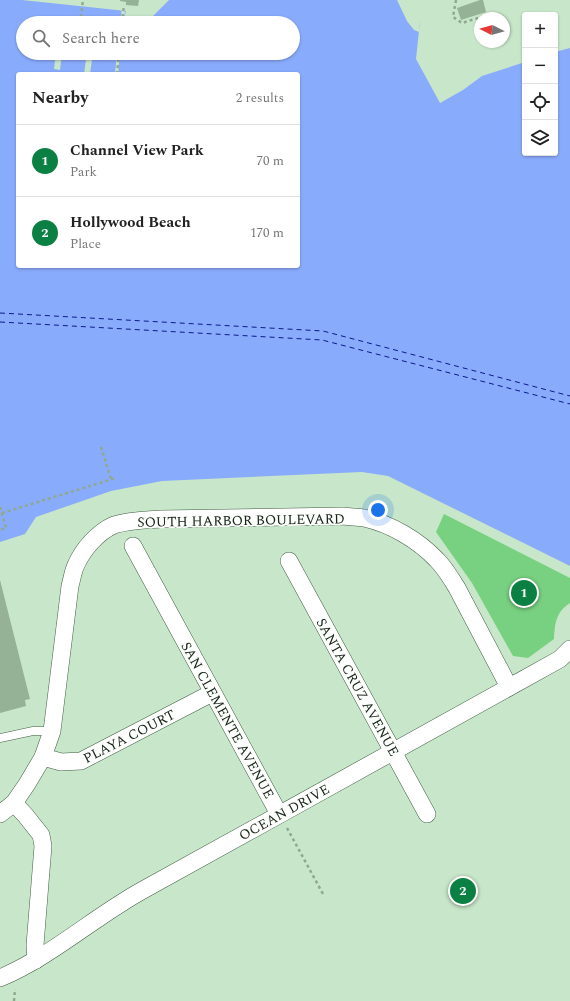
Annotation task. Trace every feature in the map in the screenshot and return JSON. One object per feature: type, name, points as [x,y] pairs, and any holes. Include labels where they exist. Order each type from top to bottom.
[{"type":"street","name":"SOUTH HARBOR BOULEVARD","points":[[0,814],[14,804],[27,784],[43,757],[52,731],[70,586],[75,566],[85,549],[97,536],[114,526],[131,522],[153,520],[343,516],[364,518],[386,526],[404,534],[424,548],[447,572],[457,588],[509,687]]},
{"type":"street","name":"SAN CLEMENTE AVENUE","points":[[133,546],[279,814]]},
{"type":"street","name":"SANTA CRUZ AVENUE","points":[[289,561],[427,814]]},
{"type":"street","name":"OCEAN DRIVE","points":[[0,978],[36,960],[130,897],[560,659],[570,649]]},
{"type":"street","name":"PLAYA COURT","points":[[43,757],[61,762],[73,763],[81,761],[212,693]]},
{"type":"street","points":[[14,804],[41,835],[43,846],[35,945],[36,960]]},
{"type":"lane","points":[[0,738],[33,731],[52,731]]},
{"type":"path","points":[[81,16],[83,0]]},
{"type":"path","points":[[456,0],[453,17],[462,23],[474,19]]},
{"type":"path","points":[[123,16],[124,5]]},
{"type":"path","points":[[117,72],[118,60]]},
{"type":"path","points":[[101,447],[111,480]]},
{"type":"path","points":[[2,513],[116,478]]},
{"type":"path","points":[[0,507],[6,528],[0,530]]},
{"type":"path","name":"SAN CLEMENTE AVENUE","points":[[279,814],[323,894]]},
{"type":"green space","points":[[444,514],[570,578],[570,603],[565,606],[557,618],[554,639],[528,658],[513,656],[472,583],[436,532]]},
{"type":"water","points":[[0,0],[22,0],[126,11],[125,16],[16,16],[16,60],[300,60],[300,16],[148,16],[165,0],[416,0],[420,21],[416,59],[440,103],[463,90],[482,76],[522,63],[522,156],[558,156],[558,51],[570,48],[570,566],[388,476],[362,472],[162,481],[111,491],[36,517],[25,534],[0,542]]},
{"type":"pier","points":[[162,0],[169,0],[153,16],[143,16],[150,12]]},
{"type":"pier","points":[[397,0],[418,0],[422,19],[420,21],[419,32],[414,30],[407,21]]},
{"type":"pier","points":[[122,8],[125,9],[124,16],[121,16]]},
{"type":"pier","points":[[126,11],[128,11],[127,16],[125,16]]},
{"type":"pier","points":[[55,60],[61,60],[60,70],[54,69]]},
{"type":"pier","points":[[86,60],[92,60],[90,72],[84,72]]},
{"type":"pier","points":[[116,60],[119,60],[118,72],[115,72]]},
{"type":"building","points":[[120,0],[139,0],[138,6],[126,5],[126,2]]},
{"type":"building","points":[[483,0],[486,12],[474,12],[474,16],[461,20],[457,8]]},
{"type":"building","points":[[0,580],[30,699],[25,700],[26,706],[0,713]]},
{"type":"ferry route","points":[[0,313],[323,331],[570,396]]},
{"type":"ferry route","points":[[0,322],[322,340],[570,404]]},
{"type":"place","name":"Channel View Park","points":[[524,593]]},
{"type":"place","name":"Hollywood Beach","points":[[463,891]]}]
